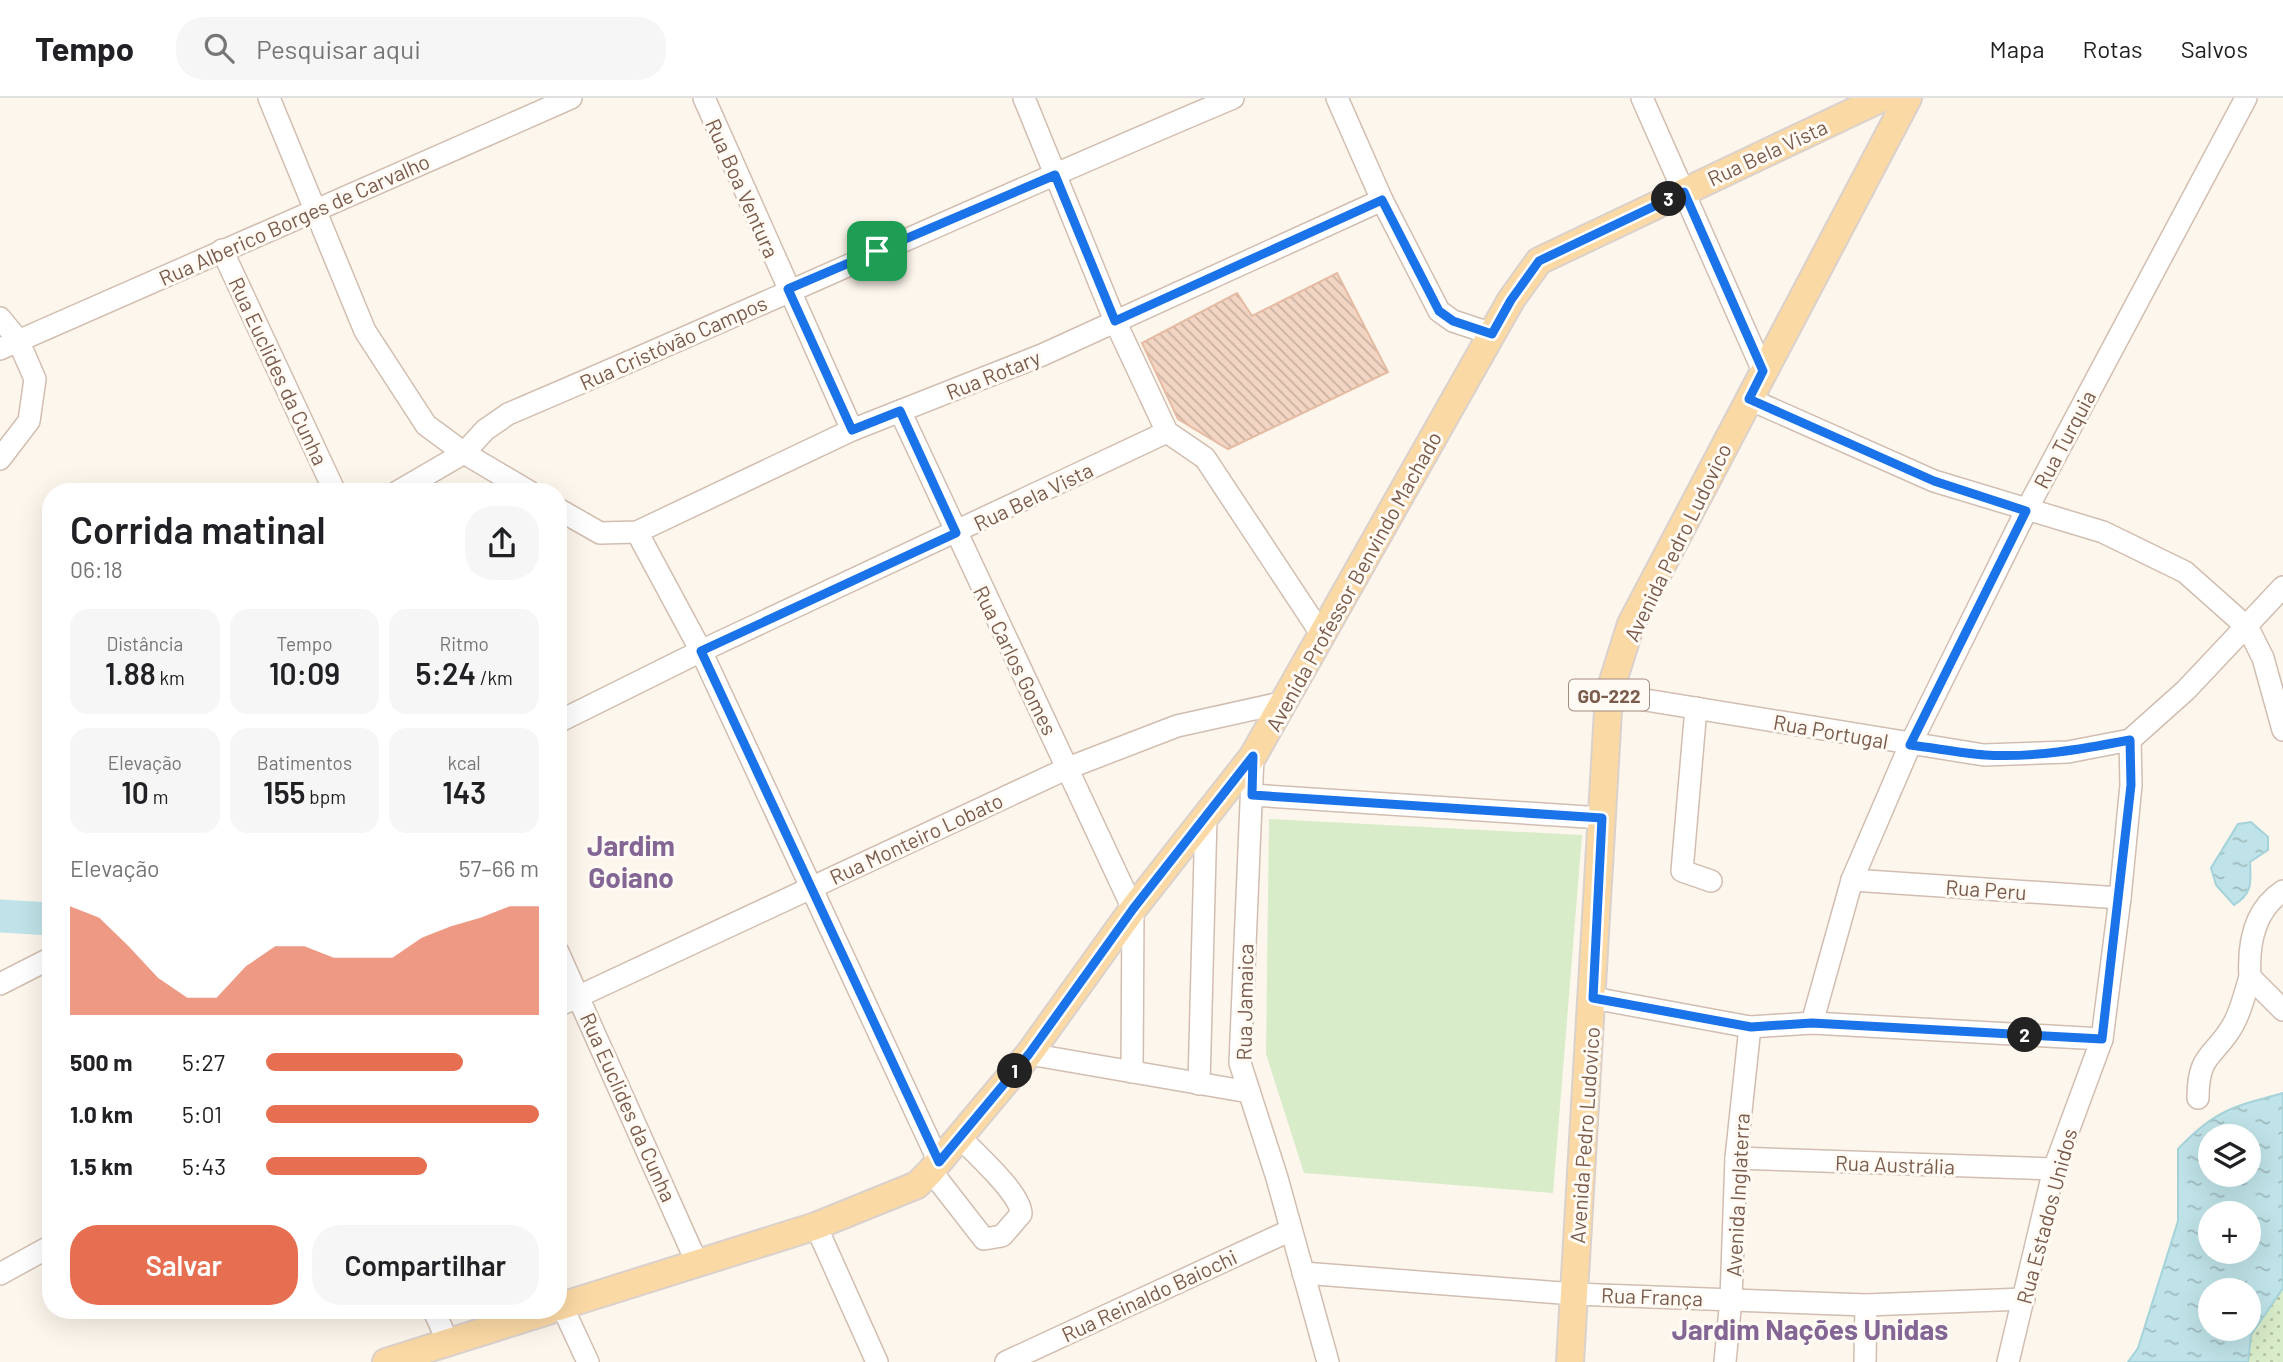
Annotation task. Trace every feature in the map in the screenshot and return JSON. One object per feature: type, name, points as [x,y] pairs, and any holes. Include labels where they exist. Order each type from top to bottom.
[{"type":"main road","name":"Rua Bela Vista","points":[[1539,261],[1882,98]]},
{"type":"main road","name":"Avenida Pedro Ludovico","points":[[1570,1362],[1609,694],[1631,624],[1908,98]]},
{"type":"main road","name":"Avenida Professor Benvindo Machado","points":[[567,1305],[816,1226],[917,1185],[935,1167],[1029,1054],[1133,909],[1253,756],[1286,702],[1511,300],[1539,261]]},
{"type":"main road","name":"Avenida Professor Benvindo Machado","points":[[386,1362],[521,1319]]},
{"type":"street","points":[[269,98],[317,208],[365,331],[426,425],[464,453],[515,483]]},
{"type":"street","name":"Rua Alberico Borges de Carvalho","points":[[9,345],[571,98]]},
{"type":"street","name":"Rua Boa Ventura","points":[[704,98],[852,430]]},
{"type":"street","points":[[1024,98],[1115,321],[1167,432],[1205,458],[1322,635]]},
{"type":"street","name":"Rua Cristóvão Campos","points":[[412,483],[464,453],[485,430],[508,414],[703,331],[788,289],[1233,98]]},
{"type":"street","points":[[1337,98],[1382,200],[1439,311],[1453,321],[1492,334]]},
{"type":"street","points":[[1642,98],[1763,371]]},
{"type":"street","name":"Rua Turquia","points":[[1812,1023],[1852,880],[1910,745],[2026,511],[2246,98]]},
{"type":"street","name":"Rua Rotary","points":[[567,514],[600,533],[637,532],[852,430],[1042,355],[1382,200]]},
{"type":"street","name":"Rua Euclides da Cunha","points":[[222,250],[331,483]]},
{"type":"street","points":[[0,318],[9,345],[35,379],[29,421],[0,459]]},
{"type":"street","points":[[1749,399],[1934,481],[2102,532],[2185,572],[2248,628],[2263,658],[2283,730]]},
{"type":"street","name":"Rua Carlos Gomes","points":[[900,411],[1133,909]]},
{"type":"street","name":"Rua Bela Vista","points":[[567,718],[701,651],[1167,432]]},
{"type":"street","points":[[637,532],[701,651],[812,886],[935,1167],[984,1239],[1002,1236],[1021,1214],[1021,1206],[960,1137]]},
{"type":"street","points":[[2130,740],[2186,690],[2248,628],[2283,587]]},
{"type":"street","name":"Rua Portugal","points":[[1609,694],[1984,755],[2019,756],[2068,752],[2130,740]]},
{"type":"street","name":"Rua Monteiro Lobato","points":[[567,1002],[1068,768],[1177,726],[1286,702]]},
{"type":"street","points":[[1696,708],[1682,871],[1710,881]]},
{"type":"street","name":"Rua Estados Unidos","points":[[2008,1362],[2054,1170],[2102,1039],[2131,785],[2130,740]]},
{"type":"street","name":"Rua Jamaica","points":[[1253,756],[1240,1063],[1328,1362]]},
{"type":"street","points":[[1252,795],[1602,818]]},
{"type":"street","points":[[1199,1084],[1206,817]]},
{"type":"street","name":"Rua Peru","points":[[1852,880],[2120,898]]},
{"type":"street","points":[[2199,1098],[2198,1074],[2204,1061],[2233,1026],[2250,977],[2248,951],[2260,916],[2274,897],[2283,891]]},
{"type":"street","points":[[1132,1072],[1133,909]]},
{"type":"street","points":[[0,984],[42,963]]},
{"type":"street","name":"Rua Euclides da Cunha","points":[[567,971],[698,1263]]},
{"type":"street","points":[[2250,977],[2283,1010]]},
{"type":"street","points":[[1593,998],[1751,1027],[1812,1023],[2102,1039]]},
{"type":"street","name":"Avenida Inglaterra","points":[[1725,1362],[1731,1298],[1736,1158],[1751,1027]]},
{"type":"street","points":[[1029,1054],[1250,1092]]},
{"type":"street","name":"Rua Austrália","points":[[1736,1158],[2054,1170]]},
{"type":"street","points":[[816,1226],[877,1362]]},
{"type":"street","name":"Rua Reinaldo Baiochi","points":[[1006,1362],[1291,1230]]},
{"type":"street","points":[[0,1275],[42,1251]]},
{"type":"street","points":[[1303,1273],[1574,1294]]},
{"type":"street","name":"Rua França","points":[[1574,1294],[1866,1304],[2024,1299]]},
{"type":"street","points":[[1865,1362],[1866,1304]]},
{"type":"street","points":[[438,1319],[449,1342]]},
{"type":"street","points":[[563,1319],[588,1362]]},
{"type":"green space","points":[[1269,819],[1582,835],[1553,1193],[1304,1173],[1266,1054]]},
{"type":"green space","points":[[2283,1288],[2283,1362],[2248,1362],[2250,1341],[2261,1341],[2261,1320]]},
{"type":"water","points":[[2251,822],[2268,837],[2268,850],[2250,862],[2250,887],[2245,896],[2234,905],[2216,885],[2211,868],[2238,824]]},
{"type":"water","points":[[2283,1093],[2283,1288],[2261,1320],[2261,1278],[2198,1278],[2198,1341],[2250,1341],[2248,1362],[2128,1362],[2138,1348],[2178,1221],[2178,1149],[2198,1130],[2198,1187],[2261,1187],[2261,1124],[2206,1124],[2237,1107]]},
{"type":"building","points":[[1337,273],[1388,372],[1228,449],[1178,419],[1142,343],[1237,293],[1252,316]]},
{"type":"waterway","points":[[0,916],[42,918]]},
{"type":"district","name":"Jardim Goiano","points":[[631,861]]},
{"type":"district","name":"Jardim Nações Unidas","points":[[1810,1329]]},
{"type":"route","points":[[1055,175],[1115,321],[1382,200],[1439,311],[1453,321],[1492,334],[1511,300],[1539,261],[1684,192],[1763,371],[1749,399],[1934,481],[2026,511],[1910,745],[1984,755],[2019,756],[2068,752],[2130,740],[2131,785],[2102,1039],[1812,1023],[1751,1027],[1593,998],[1602,818],[1252,795],[1253,756],[1133,909],[1029,1054],[939,1162],[701,651],[956,533],[900,411],[852,430],[788,289],[877,251],[1055,175]]}]
